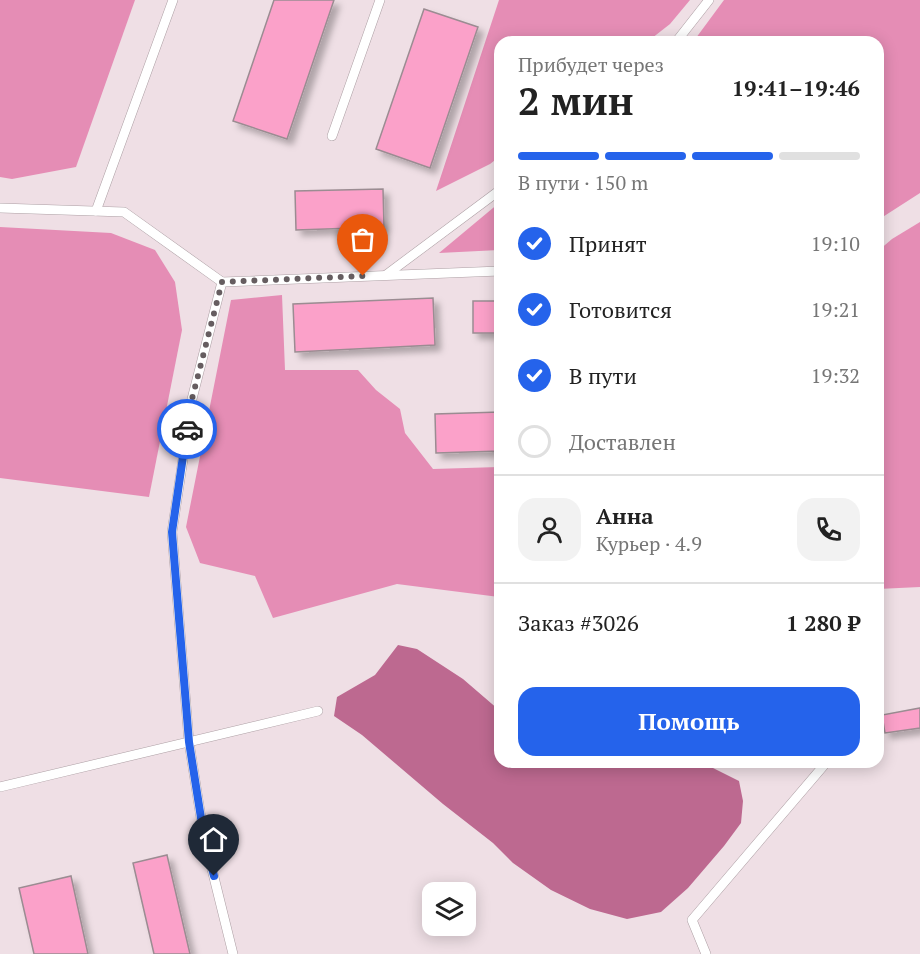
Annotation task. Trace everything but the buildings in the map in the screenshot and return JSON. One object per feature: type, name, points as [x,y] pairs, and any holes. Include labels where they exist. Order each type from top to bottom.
[{"type":"lane","points":[[96,211],[173,0]]},
{"type":"lane","points":[[332,136],[380,0]]},
{"type":"lane","points":[[681,36],[710,0]]},
{"type":"lane","points":[[386,274],[494,194]]},
{"type":"lane","points":[[0,208],[124,212],[222,282],[494,271]]},
{"type":"lane","points":[[222,282],[192,399],[172,532],[189,742],[204,837],[233,954]]},
{"type":"lane","points":[[0,787],[318,711]]},
{"type":"lane","points":[[706,954],[692,920],[822,768]]},
{"type":"shaded area","points":[[0,0],[135,0],[76,167],[12,179],[0,177]]},
{"type":"shaded area","points":[[499,0],[690,0],[670,24],[655,36],[494,36],[494,161],[436,191]]},
{"type":"shaded area","points":[[724,0],[920,0],[920,193],[884,216],[884,36],[697,36]]},
{"type":"shaded area","points":[[494,207],[494,250],[439,253]]},
{"type":"shaded area","points":[[920,222],[920,587],[884,589],[884,246]]},
{"type":"shaded area","points":[[0,227],[111,233],[155,250],[175,282],[182,330],[149,497],[0,478]]},
{"type":"shaded area","points":[[282,295],[285,370],[358,370],[376,390],[400,409],[405,433],[433,469],[494,467],[494,596],[397,584],[273,618],[255,576],[200,563],[186,527],[231,300]]},
{"type":"shaded area","points":[[398,645],[417,649],[463,679],[494,706],[494,768],[713,768],[739,781],[743,801],[741,823],[688,888],[661,912],[627,919],[590,909],[551,890],[513,863],[493,843],[362,735],[334,716],[337,697],[375,675]]},
{"type":"way so far","points":[[187,429],[192,399],[222,282],[363,276]]},
{"type":"route","points":[[187,429],[172,532],[189,742],[204,837],[214,876]]}]
